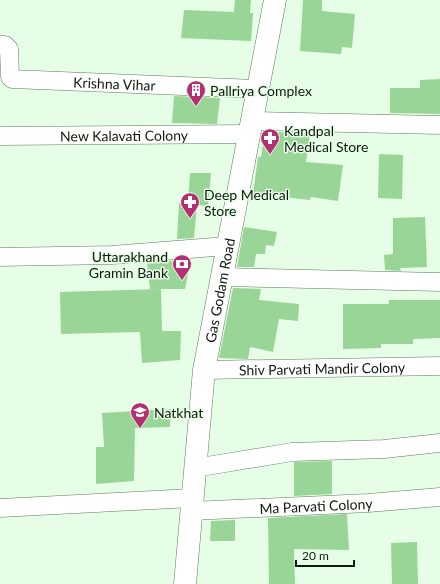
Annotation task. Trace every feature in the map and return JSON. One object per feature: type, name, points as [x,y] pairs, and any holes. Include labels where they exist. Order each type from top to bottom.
[{"type":"main road","name":"Gas Godam Road","points":[[185,584],[204,370],[275,0]]},
{"type":"street","name":"Krishna Vihar","points":[[0,45],[5,45],[9,49],[10,77],[12,79],[258,89]]},
{"type":"street","name":"New Kalavati Colony","points":[[0,136],[250,128],[440,125]]},
{"type":"street","points":[[0,257],[112,254],[227,246]]},
{"type":"street","points":[[221,277],[440,282]]},
{"type":"street","name":"Shiv Parvati Mandir Colony","points":[[204,370],[440,366]]},
{"type":"street","points":[[195,468],[292,452],[384,449],[440,443]]},
{"type":"street","name":"Ma Parvati Colony","points":[[0,508],[192,504],[368,503],[440,497]]},
{"type":"building","points":[[235,0],[251,0],[250,13],[253,13],[251,41],[181,38],[184,10],[234,12]]},
{"type":"building","points":[[303,0],[322,0],[322,11],[355,14],[352,48],[342,47],[341,54],[300,51]]},
{"type":"building","points":[[440,79],[440,114],[390,113],[390,88],[420,88],[420,80]]},
{"type":"building","name":"Pallriya Complex","points":[[174,96],[220,98],[217,124],[172,123]]},
{"type":"building","points":[[265,132],[310,133],[306,162],[343,165],[338,201],[311,197],[310,200],[253,194],[258,157],[261,157]]},
{"type":"building","points":[[379,154],[403,155],[402,199],[378,198]]},
{"type":"building","points":[[190,173],[211,173],[208,206],[188,204]]},
{"type":"building","points":[[179,203],[197,205],[194,238],[177,239]]},
{"type":"building","points":[[425,217],[427,267],[400,268],[401,271],[385,270],[384,255],[393,254],[393,218]]},
{"type":"building","points":[[244,227],[277,232],[274,246],[266,245],[265,254],[256,254],[254,267],[237,267]]},
{"type":"building","points":[[191,259],[185,289],[161,289],[162,331],[181,331],[180,360],[142,363],[140,332],[61,334],[60,292],[160,289],[150,289],[147,263]]},
{"type":"building","points":[[233,288],[261,289],[259,300],[299,304],[298,321],[279,319],[273,352],[250,347],[248,359],[219,358]]},
{"type":"building","points":[[389,300],[440,300],[440,338],[413,339],[413,344],[381,344],[381,348],[343,349],[343,304],[389,304]]},
{"type":"building","points":[[171,409],[170,427],[135,428],[134,481],[96,484],[96,447],[104,447],[102,413]]},
{"type":"building","points":[[332,461],[332,494],[294,496],[294,462]]},
{"type":"building","points":[[347,514],[349,550],[294,549],[295,584],[269,584],[268,518]]},
{"type":"building","points":[[235,520],[235,541],[210,541],[211,521]]},
{"type":"building","points":[[417,542],[418,584],[392,584],[391,543]]},
{"type":"place","name":"Pallriya Complex","points":[[196,107]]},
{"type":"place","name":"Kandpal Medical Store","points":[[270,155]]},
{"type":"place","name":"Deep Medical Store","points":[[190,219]]},
{"type":"place","name":"Uttarakhand Gramin Bank","points":[[182,281]]},
{"type":"place","name":"Natkhat","points":[[140,429]]}]
